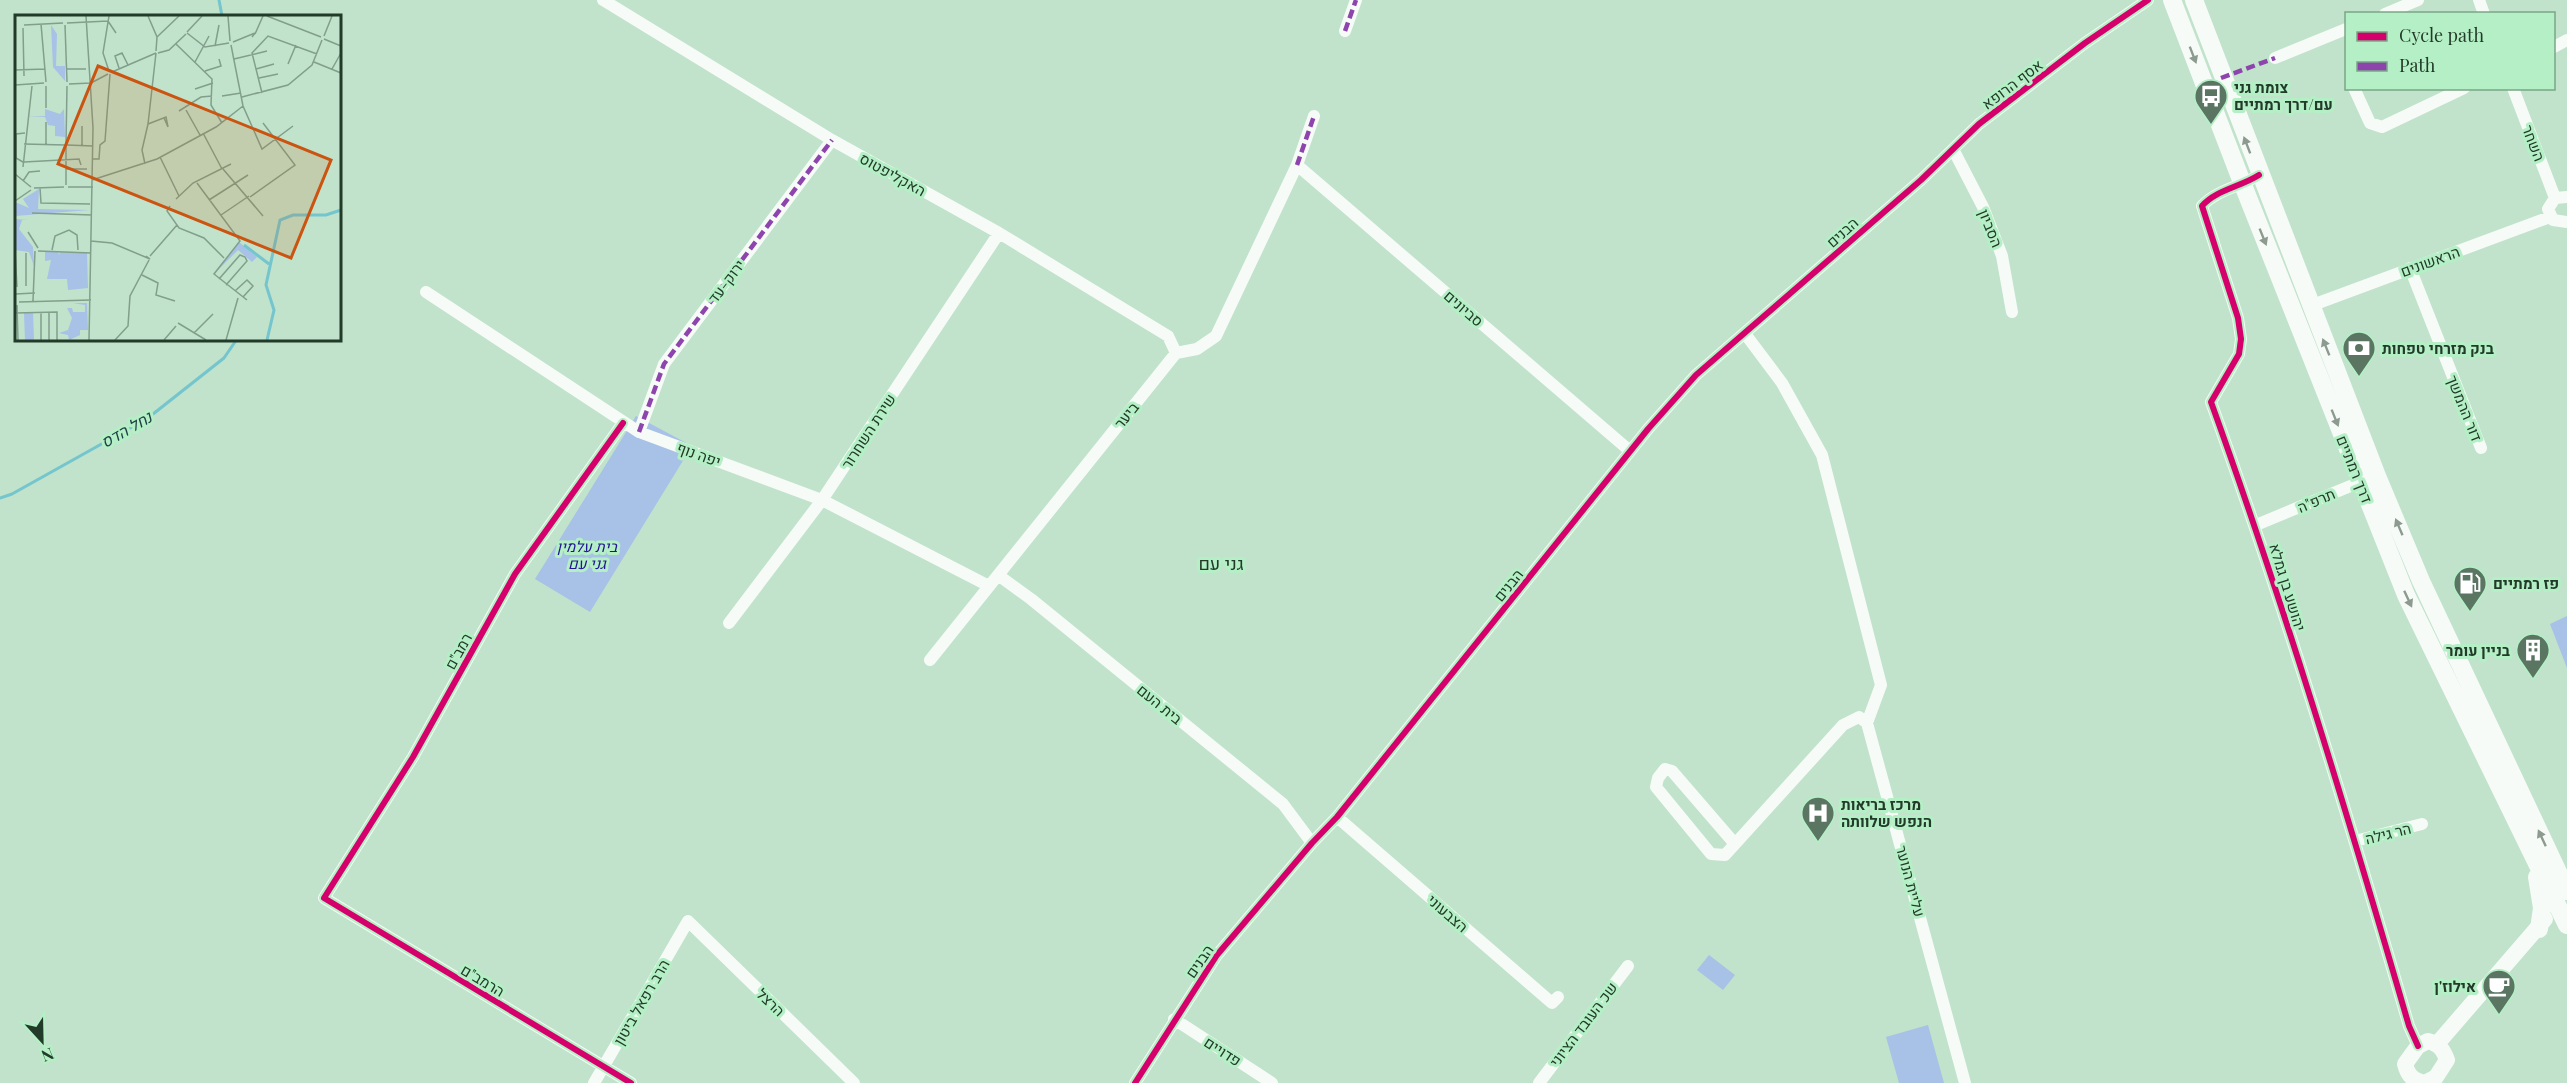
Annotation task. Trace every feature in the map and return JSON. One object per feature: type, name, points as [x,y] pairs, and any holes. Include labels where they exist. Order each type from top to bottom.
[{"type":"main road","name":"דרך רמתיים","points":[[2172,0],[2242,185],[2368,479],[2421,580],[2563,895],[2567,925]]},
{"type":"main road","name":"דרך רמתיים","points":[[2193,0],[2310,306],[2406,595],[2533,855],[2563,895]]},
{"type":"main road","points":[[2533,855],[2541,893],[2539,929]]},
{"type":"main road","points":[[2437,1044],[2539,929],[2563,895]]},
{"type":"main road","points":[[2539,929],[2549,921],[2562,926],[2567,932]]},
{"type":"main road","points":[[2428,1041],[2437,1044],[2444,1051],[2446,1060],[2424,1081],[2405,1064],[2418,1046],[2428,1041]]},
{"type":"street","name":"האקליפטוס","points":[[603,0],[832,140],[999,232],[1167,336],[1176,353]]},
{"type":"street","points":[[1345,30],[1356,0]]},
{"type":"street","name":"אסף הרופא","points":[[1953,149],[1979,124],[2085,43],[2148,0]]},
{"type":"street","points":[[2390,12],[2418,0]]},
{"type":"street","points":[[2275,58],[2345,29]]},
{"type":"street","points":[[2355,90],[2370,123],[2382,127],[2460,90]]},
{"type":"street","name":"השחר","points":[[2514,90],[2561,197]]},
{"type":"street","points":[[1176,353],[1197,349],[1216,336],[1297,165],[1314,116]]},
{"type":"street","name":"ירוק-עד","points":[[639,432],[664,364],[832,140]]},
{"type":"street","name":"הסביון","points":[[1953,149],[1983,207],[2002,256],[2012,312]]},
{"type":"street","name":"הבנים","points":[[1135,1083],[1217,955],[1312,843],[1337,817],[1630,451],[1696,375],[1746,335],[1953,149]]},
{"type":"street","name":"סביונים","points":[[1297,165],[1630,451]]},
{"type":"street","name":"יהושע בן גמלא","points":[[2259,175],[2242,185],[2211,196],[2202,206],[2238,318],[2241,339],[2239,354],[2211,402],[2256,525],[2355,841],[2409,1026],[2418,1046]]},
{"type":"street","points":[[2561,197],[2549,204],[2550,217],[2566,225]]},
{"type":"street","name":"הראשונים","points":[[2310,306],[2550,217]]},
{"type":"street","name":"שירת השחרור","points":[[729,623],[822,500],[999,232]]},
{"type":"street","name":"דור ההמשך","points":[[2410,268],[2481,448]]},
{"type":"street","name":"יפה נוף","points":[[426,292],[639,432],[822,500],[989,586]]},
{"type":"street","points":[[1735,844],[1672,771],[1665,769],[1658,778],[1656,787],[1711,854],[1725,855],[1735,844],[1843,724],[1859,717],[1867,723],[1881,685],[1822,454],[1782,383],[1746,335]]},
{"type":"street","name":"ביער","points":[[930,660],[1176,353]]},
{"type":"street","name":"רמב\"ם","points":[[324,898],[413,757],[515,574],[623,423]]},
{"type":"street","name":"תרפ\"ה","points":[[2256,525],[2368,479]]},
{"type":"street","name":"בית העם","points":[[998,575],[1031,599],[1283,804],[1312,843]]},
{"type":"street","name":"עליית הנוער","points":[[1867,723],[1965,1083]]},
{"type":"street","name":"הצבעוני","points":[[1337,817],[1552,1003],[1558,997]]},
{"type":"street","name":"הר גילה","points":[[2355,841],[2422,824]]},
{"type":"street","name":"הרמב\"ם","points":[[324,898],[631,1083]]},
{"type":"street","name":"הרב רפאל ביטון","points":[[594,1083],[688,921]]},
{"type":"street","name":"הרצל","points":[[688,921],[842,1078],[854,1083]]},
{"type":"street","name":"שכ העובד הציוני","points":[[1539,1083],[1628,966]]},
{"type":"street","name":"פדויים","points":[[1174,1019],[1272,1083]]},
{"type":"green space","name":"בית עלמין גני עם","points":[[636,416],[692,446],[590,612],[535,579]]},
{"type":"green space","points":[[2567,616],[2567,668],[2550,624]]},
{"type":"green space","points":[[1709,955],[1735,975],[1723,990],[1697,970]]},
{"type":"green space","points":[[1928,1025],[1944,1083],[1899,1083],[1886,1037]]},
{"type":"waterway","name":"נחל הדס","points":[[219,0],[222,15]]},
{"type":"waterway","name":"נחל הדס","points":[[0,498],[12,494],[148,418],[224,358],[236,340]]},
{"type":"marked path","points":[[1345,31],[1356,0]]},
{"type":"marked path","points":[[2221,78],[2275,58]]},
{"type":"marked path","points":[[1297,165],[1314,116]]},
{"type":"marked path","points":[[639,432],[664,364],[832,140]]},
{"type":"cycle path","points":[[1135,1083],[1217,955],[1312,843],[1337,817],[1648,429],[1696,375],[1921,180],[1979,124],[2085,43],[2148,0]]},
{"type":"cycle path","points":[[2259,175],[2221,192],[2202,206],[2238,318],[2241,339],[2239,354],[2211,402],[2290,634],[2409,1026],[2418,1046]]},
{"type":"cycle path","points":[[623,423],[515,574],[413,757],[324,898],[631,1083]]},
{"type":"place","name":"צומת גני עם/דרך רמתיים","points":[[2211,125]]},
{"type":"place","name":"בנק מזרחי טפחות","points":[[2359,377]]},
{"type":"place","name":"פז רמתיים","points":[[2470,612]]},
{"type":"place","name":"בניין עומר","points":[[2533,679]]},
{"type":"place","name":"מרכז בריאות הנפש שלוותה","points":[[1818,842]]},
{"type":"place","name":"אילוז'ן","points":[[2499,1015]]},
{"type":"district","name":"גני עם","points":[[1221,563]]}]
